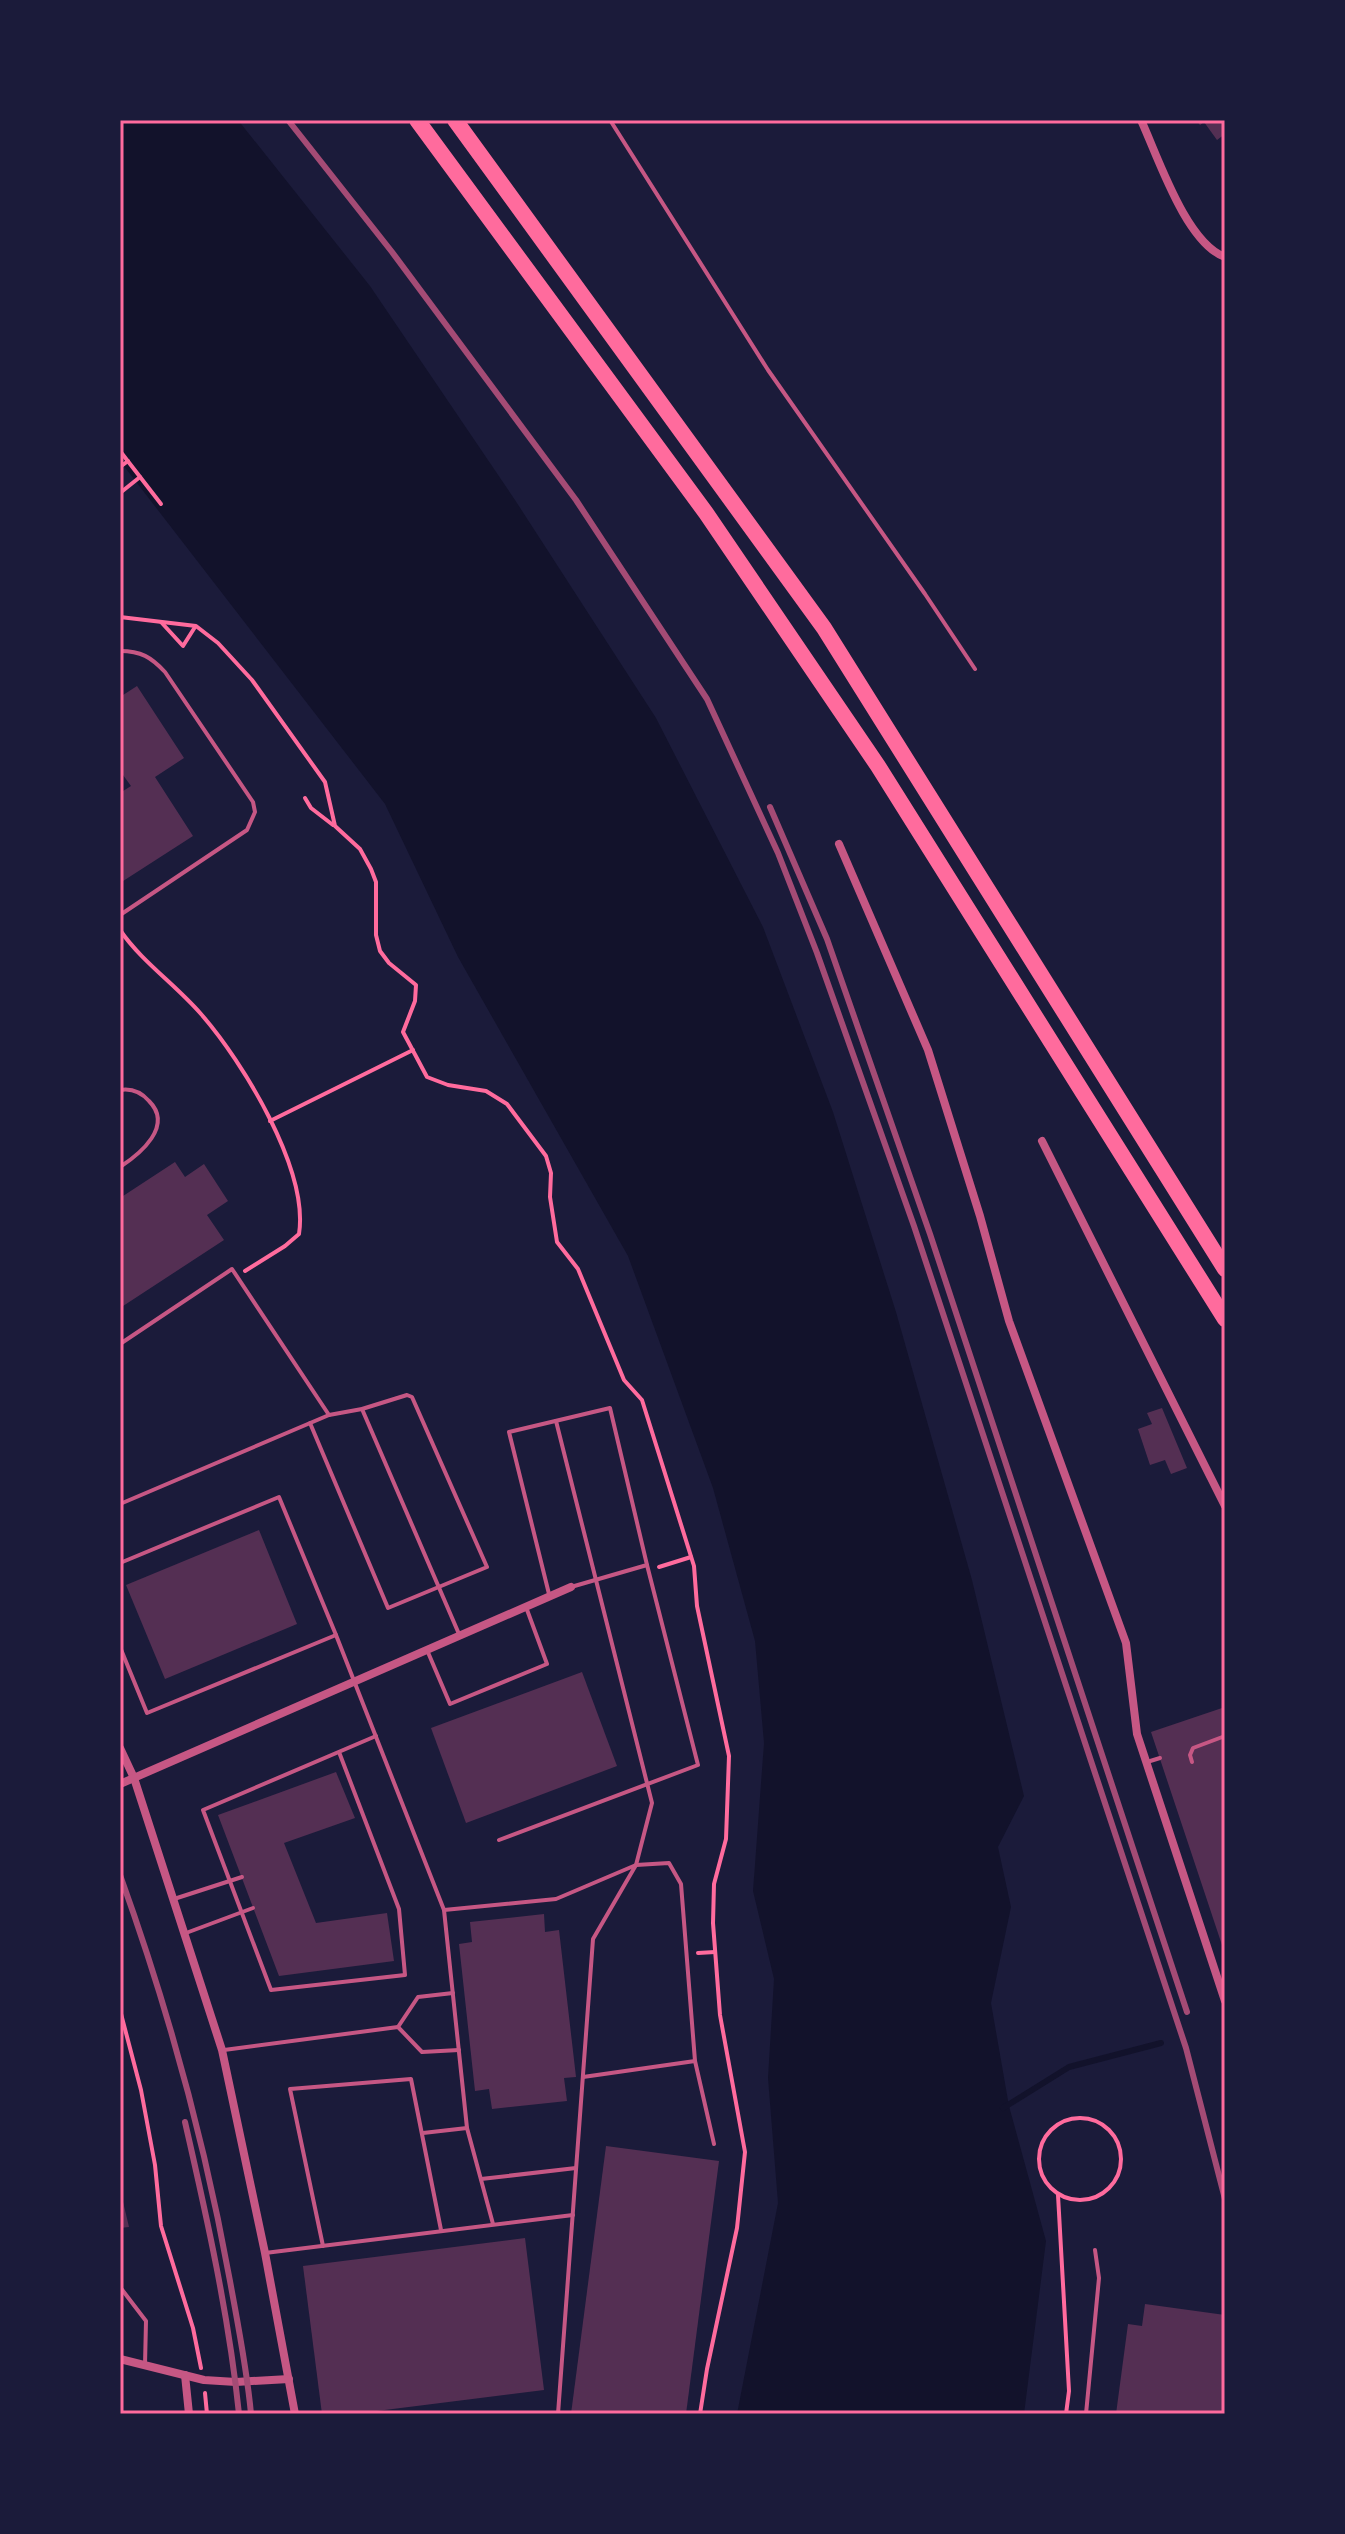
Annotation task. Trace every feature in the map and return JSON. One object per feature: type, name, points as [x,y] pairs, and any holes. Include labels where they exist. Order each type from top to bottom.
[{"type":"highway","points":[[417,120],[706,513],[878,766],[1225,1319]]},
{"type":"highway","points":[[455,120],[824,628],[1225,1269]]},
{"type":"street","points":[[1141,120],[1190,227],[1225,257]]},
{"type":"street","points":[[839,844],[928,1050],[1009,1321],[1126,1643],[1134,1721],[1225,2001]]},
{"type":"street","points":[[1042,1141],[1225,1506]]},
{"type":"street","points":[[120,1784],[571,1587]]},
{"type":"street","points":[[120,1748],[134,1778],[222,2050],[295,2414]]},
{"type":"street","points":[[120,2359],[204,2380],[289,2379]]},
{"type":"street","points":[[185,2375],[189,2414]]},
{"type":"lane","points":[[610,120],[768,370],[975,669]]},
{"type":"lane","points":[[120,651],[142,653],[153,658],[165,672],[253,802],[255,812],[247,830],[120,915]]},
{"type":"lane","points":[[120,1090],[142,1093],[155,1107],[158,1124],[142,1152],[120,1167]]},
{"type":"lane","points":[[120,1344],[232,1269],[329,1415]]},
{"type":"lane","points":[[120,1504],[310,1423],[329,1415],[407,1395],[412,1397],[487,1567],[388,1608],[310,1423]]},
{"type":"lane","points":[[499,1840],[698,1765],[610,1408],[509,1432],[550,1596]]},
{"type":"lane","points":[[362,1409],[459,1636]]},
{"type":"lane","points":[[556,1421],[652,1803],[636,1865],[593,1939],[558,2414]]},
{"type":"lane","points":[[120,1563],[279,1497],[444,1910],[467,2128],[493,2224]]},
{"type":"lane","points":[[571,1587],[647,1568]]},
{"type":"lane","points":[[427,1650],[450,1704],[547,1664],[526,1607]]},
{"type":"lane","points":[[120,1647],[147,1713],[336,1635]]},
{"type":"lane","points":[[339,1752],[399,1909],[405,1975],[271,1990],[203,1810],[376,1736]]},
{"type":"lane","points":[[1192,1762],[1190,1755],[1193,1748],[1225,1736]]},
{"type":"lane","points":[[1146,1763],[1160,1758]]},
{"type":"lane","points":[[444,1910],[556,1899],[636,1865],[669,1863],[681,1884],[695,2061],[714,2144]]},
{"type":"lane","points":[[174,1899],[242,1877]]},
{"type":"lane","points":[[186,1933],[253,1908]]},
{"type":"lane","points":[[222,2050],[398,2027],[418,1997],[453,1993]]},
{"type":"lane","points":[[398,2027],[422,2052],[459,2050]]},
{"type":"lane","points":[[583,2077],[695,2061]]},
{"type":"lane","points":[[323,2246],[290,2089],[411,2079],[441,2230]]},
{"type":"lane","points":[[423,2133],[467,2128]]},
{"type":"lane","points":[[481,2179],[576,2168]]},
{"type":"lane","points":[[265,2253],[573,2215]]},
{"type":"lane","points":[[1086,2414],[1099,2278],[1095,2250]]},
{"type":"lane","points":[[120,2287],[146,2321],[145,2365]]},
{"type":"path","points":[[120,451],[161,504]]},
{"type":"path","points":[[120,467],[128,461]]},
{"type":"path","points":[[120,493],[140,477]]},
{"type":"path","points":[[120,617],[196,626],[218,643],[252,680],[325,782],[335,826]]},
{"type":"path","points":[[159,621],[183,646],[196,626]]},
{"type":"path","points":[[305,798],[311,808],[360,849],[376,882],[376,935],[380,951],[389,963],[416,985],[415,1001],[403,1032],[427,1077],[448,1085],[486,1091],[507,1104],[546,1156],[551,1173],[550,1197],[557,1242],[578,1269],[624,1380],[642,1400],[691,1557],[697,1606],[729,1756],[726,1839],[714,1884],[713,1923],[720,2015],[745,2152],[737,2228],[700,2414]]},
{"type":"path","points":[[120,930],[141,956],[203,1016],[246,1075],[290,1164],[300,1201],[302,1218],[299,1234],[237,1276]]},
{"type":"path","points":[[270,1121],[413,1050]]},
{"type":"path","points":[[647,1568],[691,1557]]},
{"type":"path","points":[[686,1954],[715,1952]]},
{"type":"path","points":[[121,2013],[141,2090],[155,2165],[161,2226],[193,2328],[204,2380],[207,2414]]},
{"type":"path","points":[[1058,2195],[1069,2199],[1092,2199],[1102,2194],[1117,2177],[1121,2154],[1112,2133],[1104,2125],[1082,2117],[1061,2122],[1044,2136],[1038,2157],[1039,2168],[1050,2188],[1058,2195],[1069,2391],[1066,2414]]},
{"type":"shaded area","points":[[120,120],[238,120],[370,286],[515,500],[656,718],[763,927],[833,1112],[896,1312],[972,1580],[1024,1796],[998,1847],[1011,1907],[991,2003],[1009,2106],[1046,2241],[1024,2414],[737,2414],[778,2203],[768,2078],[774,1979],[753,1891],[764,1743],[755,1641],[713,1488],[628,1256],[458,957],[385,804],[120,461]]},
{"type":"building","points":[[1196,120],[1225,120],[1225,134],[1217,140],[1204,122],[1200,125]]},
{"type":"building","points":[[137,686],[184,758],[155,777],[193,836],[120,883],[120,793],[131,786],[123,775],[120,778],[120,697]]},
{"type":"building","points":[[175,1162],[185,1177],[204,1164],[228,1201],[207,1215],[224,1240],[120,1308],[120,1198]]},
{"type":"building","points":[[1162,1408],[1187,1468],[1171,1474],[1165,1460],[1150,1465],[1138,1429],[1152,1424],[1147,1413]]},
{"type":"building","points":[[259,1530],[297,1624],[165,1679],[126,1585]]},
{"type":"building","points":[[582,1672],[617,1766],[466,1823],[431,1728]]},
{"type":"building","points":[[1225,1707],[1225,1951],[1224,1951],[1151,1732]]},
{"type":"building","points":[[336,1772],[355,1818],[284,1843],[316,1923],[387,1913],[394,1961],[279,1976],[218,1815]]},
{"type":"building","points":[[544,1914],[545,1932],[559,1930],[576,2077],[564,2078],[567,2101],[492,2109],[489,2089],[475,2091],[459,1944],[472,1942],[470,1922]]},
{"type":"building","points":[[606,2146],[719,2161],[686,2414],[571,2414]]},
{"type":"building","points":[[120,2189],[129,2227],[120,2228]]},
{"type":"building","points":[[525,2238],[544,2390],[353,2414],[322,2414],[303,2266]]},
{"type":"building","points":[[1145,2304],[1225,2315],[1225,2414],[1116,2414],[1128,2324],[1142,2326]]},
{"type":"waterway","points":[[1003,2108],[1069,2067],[1161,2043]]},
{"type":"railway","points":[[288,120],[392,252],[576,500],[707,699],[778,853],[914,1226],[1186,2048],[1225,2199]]},
{"type":"railway","points":[[770,807],[827,939],[930,1234],[1187,2012]]},
{"type":"railway","points":[[120,1875],[154,1975],[197,2127],[230,2281],[251,2414]]},
{"type":"railway","points":[[185,2122],[223,2304],[239,2414]]}]
